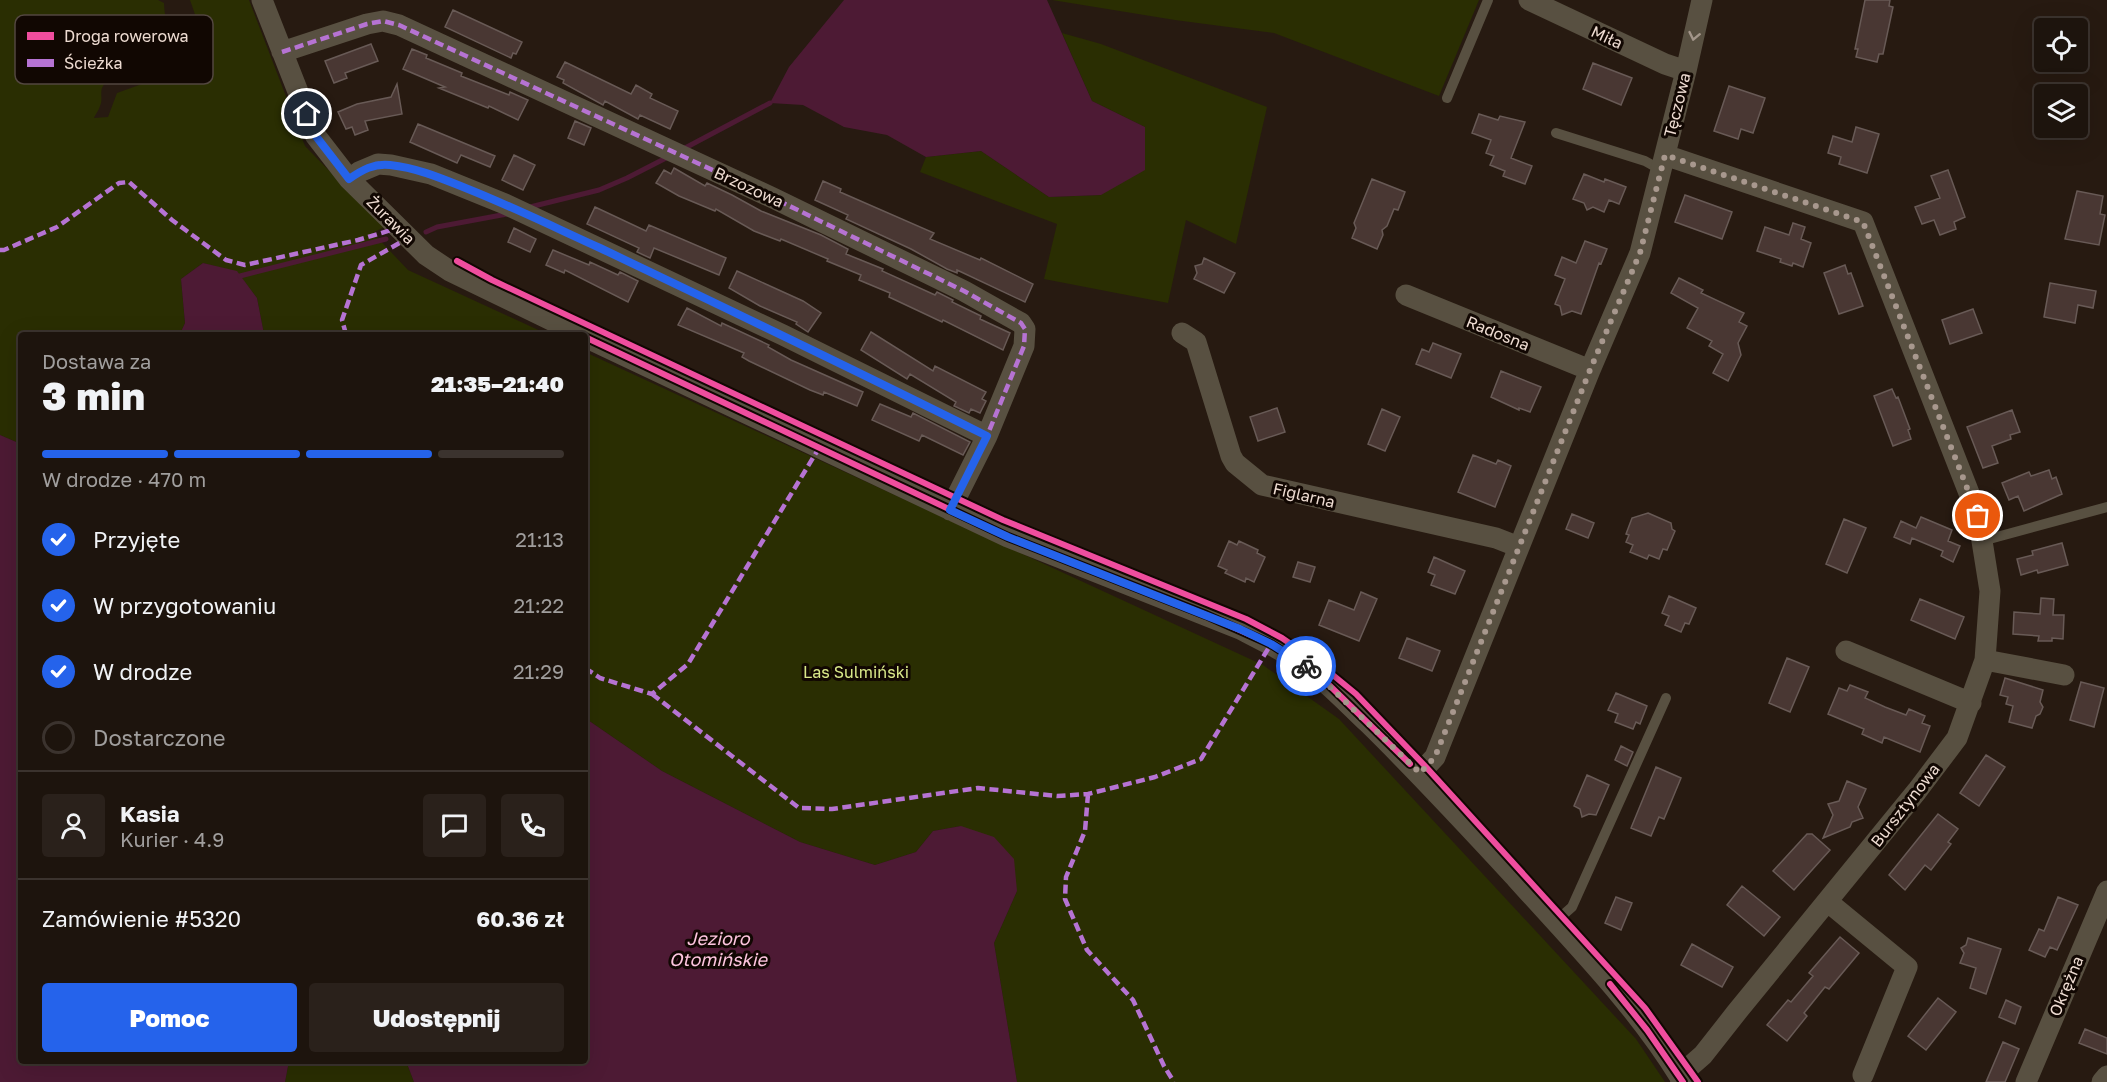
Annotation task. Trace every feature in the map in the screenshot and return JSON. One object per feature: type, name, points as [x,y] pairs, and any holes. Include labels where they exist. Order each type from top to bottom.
[{"type":"street","name":"Żurawia","points":[[262,0],[315,135],[349,179],[420,249],[450,271],[576,332]]},
{"type":"street","name":"Miła","points":[[1529,0],[1665,64],[1686,71]]},
{"type":"street","name":"Tęczowa","points":[[1420,773],[1435,757],[1590,370],[1640,253],[1702,0]]},
{"type":"street","name":"Brzozowa","points":[[282,52],[367,24],[383,21],[399,25],[773,198],[964,291],[1021,323],[1025,329],[1024,346],[987,436],[950,510]]},
{"type":"street","name":"Bursztynowa","points":[[1663,162],[1863,222],[1978,516],[1990,591],[1985,660],[1957,738],[1828,902],[1681,1079]]},
{"type":"street","points":[[349,179],[378,164],[431,174],[452,182],[505,204],[772,330],[987,436]]},
{"type":"street","name":"Radosna","points":[[1406,295],[1590,370]]},
{"type":"street","name":"Figlarna","points":[[1182,333],[1196,342],[1235,463],[1262,485],[1496,538],[1519,547]]},
{"type":"street","points":[[588,338],[1008,537],[1206,615],[1271,644],[1307,667],[1420,773],[1627,1004],[1681,1079]]},
{"type":"street","points":[[1846,651],[1971,703]]},
{"type":"street","points":[[1985,660],[2064,675]]},
{"type":"street","name":"Okrężna","points":[[2026,1082],[2107,891]]},
{"type":"street","points":[[1828,902],[1907,967],[1863,1075]]},
{"type":"street","points":[[2102,1082],[2107,1076]]},
{"type":"lane","points":[[1447,99],[1488,0]]},
{"type":"lane","points":[[1556,133],[1642,160],[1663,162]]},
{"type":"lane","points":[[1982,541],[2107,507]]},
{"type":"lane","points":[[1555,922],[1572,907],[1666,698]]},
{"type":"green space","points":[[0,0],[158,0],[164,3],[165,15],[15,15],[15,84],[105,84],[102,88],[101,104],[94,118],[108,117],[117,93],[142,84],[213,84],[213,15],[195,15],[190,0],[249,0],[305,146],[384,227],[373,233],[408,270],[543,332],[264,332],[257,298],[237,272],[203,263],[181,279],[185,323],[181,332],[18,332],[18,443],[0,435]]},
{"type":"green space","points":[[1052,0],[1479,0],[1439,96],[1274,33]]},
{"type":"green space","points":[[1062,33],[1101,44],[1267,107],[1236,244],[1186,220],[1168,303],[1044,279],[1057,224],[920,172],[926,157],[981,151],[1049,197],[1101,195],[1145,127],[1092,101]]},
{"type":"green space","name":"Las Sulmiński","points":[[588,353],[1263,665],[1339,719],[1636,1039],[1665,1082],[1017,1082],[994,943],[1017,891],[961,826],[933,831],[916,852],[875,865],[800,842],[662,771],[588,720]]},
{"type":"green space","points":[[288,1064],[407,1064],[414,1082],[285,1082]]},
{"type":"water","points":[[844,0],[1047,0],[1092,101],[1145,127],[1145,170],[1101,195],[1049,197],[981,151],[926,157],[887,135],[844,127],[803,105],[770,103],[789,67]]},
{"type":"water","points":[[203,263],[237,271],[257,298],[264,332],[181,332],[185,323],[181,279]]},
{"type":"water","points":[[0,435],[18,443],[18,1064],[288,1064],[285,1082],[0,1082]]},
{"type":"water","name":"Jezioro Otomińskie","points":[[588,720],[662,771],[800,842],[875,865],[916,852],[933,831],[961,826],[994,837],[1014,859],[1017,891],[994,943],[1017,1082],[414,1082],[407,1064],[588,1064]]},
{"type":"building","points":[[1865,0],[1890,0],[1889,6],[1893,7],[1883,54],[1879,54],[1877,62],[1856,57],[1858,49],[1855,49]]},
{"type":"building","points":[[453,10],[522,42],[516,54],[513,53],[511,58],[445,27]]},
{"type":"building","points":[[371,44],[378,61],[345,73],[347,78],[334,83],[325,61]]},
{"type":"building","points":[[412,49],[427,55],[426,58],[462,73],[461,76],[528,100],[518,120],[489,106],[488,108],[439,88],[445,87],[403,69]]},
{"type":"building","points":[[565,62],[631,94],[636,85],[652,94],[650,98],[678,111],[670,129],[640,115],[638,119],[605,101],[603,105],[563,83],[564,80],[557,77]]},
{"type":"building","points":[[1593,63],[1632,78],[1621,105],[1583,89]]},
{"type":"building","points":[[397,84],[402,114],[365,121],[368,130],[355,135],[352,127],[346,129],[338,112],[357,104],[391,97]]},
{"type":"building","points":[[1729,86],[1765,98],[1753,133],[1741,129],[1738,139],[1714,131]]},
{"type":"building","points":[[1479,114],[1498,120],[1500,116],[1525,122],[1511,158],[1532,166],[1525,184],[1503,176],[1505,171],[1490,165],[1494,156],[1486,153],[1491,140],[1472,133]]},
{"type":"building","points":[[575,121],[591,128],[584,145],[568,138]]},
{"type":"building","points":[[418,124],[495,156],[490,167],[461,155],[457,163],[410,142]]},
{"type":"building","points":[[1856,127],[1879,134],[1867,173],[1839,164],[1841,157],[1828,153],[1833,136],[1852,142]]},
{"type":"building","points":[[514,155],[535,165],[523,190],[502,180]]},
{"type":"building","points":[[674,168],[705,186],[707,183],[761,211],[821,235],[848,249],[846,254],[883,269],[882,271],[935,295],[937,292],[953,300],[952,302],[981,316],[980,319],[1010,333],[1003,350],[943,320],[942,322],[889,297],[890,293],[859,280],[861,275],[827,261],[828,259],[781,239],[780,241],[754,231],[716,209],[715,211],[679,196],[656,183],[664,170],[671,174]]},
{"type":"building","points":[[1948,170],[1965,217],[1954,222],[1956,229],[1940,235],[1934,220],[1922,224],[1915,207],[1940,198],[1931,176]]},
{"type":"building","points":[[1584,174],[1626,187],[1619,204],[1609,200],[1604,212],[1593,207],[1587,210],[1584,203],[1573,199]]},
{"type":"building","points":[[1372,179],[1405,192],[1398,210],[1394,209],[1387,226],[1382,230],[1383,235],[1377,249],[1352,238],[1356,228],[1354,223]]},
{"type":"building","points":[[823,181],[841,189],[840,192],[934,233],[930,239],[980,260],[981,258],[1033,284],[1025,302],[957,270],[957,273],[947,269],[911,249],[846,219],[848,215],[815,200]]},
{"type":"building","points":[[2077,191],[2103,196],[2100,214],[2105,215],[2099,245],[2065,239]]},
{"type":"building","points":[[1685,195],[1732,212],[1722,239],[1675,222]]},
{"type":"building","points":[[595,207],[646,231],[649,225],[726,258],[719,275],[654,248],[650,258],[637,252],[639,248],[587,224]]},
{"type":"building","points":[[1793,223],[1805,227],[1801,239],[1811,243],[1803,267],[1780,262],[1781,259],[1757,251],[1765,227],[1789,235]]},
{"type":"building","points":[[514,228],[536,239],[530,252],[508,242]]},
{"type":"building","points":[[1585,241],[1607,249],[1601,264],[1599,263],[1581,314],[1572,311],[1562,315],[1560,306],[1555,304],[1565,279],[1555,275],[1562,257],[1576,263]]},
{"type":"building","points":[[553,250],[589,265],[590,262],[618,275],[620,272],[638,281],[628,302],[565,270],[564,273],[546,265]]},
{"type":"building","points":[[1204,258],[1235,273],[1224,293],[1194,279],[1197,273],[1195,266],[1202,264]]},
{"type":"building","points":[[1845,265],[1848,274],[1851,273],[1863,306],[1839,314],[1824,273]]},
{"type":"building","points":[[737,271],[803,301],[821,313],[808,332],[796,324],[797,322],[760,306],[729,288]]},
{"type":"building","points":[[1679,278],[1703,290],[1701,293],[1744,313],[1739,322],[1747,326],[1738,343],[1741,355],[1728,381],[1713,373],[1723,354],[1709,346],[1712,341],[1687,328],[1698,308],[1671,293]]},
{"type":"building","points":[[2050,283],[2096,291],[2093,308],[2078,305],[2075,323],[2044,317]]},
{"type":"building","points":[[687,308],[721,326],[722,323],[769,345],[768,347],[791,360],[863,392],[857,406],[824,392],[823,395],[810,390],[749,361],[742,357],[744,353],[678,325]]},
{"type":"building","points":[[1973,309],[1982,333],[1950,344],[1942,320]]},
{"type":"building","points":[[871,332],[933,371],[935,366],[986,392],[982,399],[986,401],[980,413],[971,409],[969,413],[954,406],[956,402],[910,374],[907,379],[861,350]]},
{"type":"building","points":[[1433,343],[1461,354],[1451,378],[1416,364],[1422,349],[1429,352]]},
{"type":"building","points":[[1501,371],[1541,387],[1530,412],[1519,408],[1519,410],[1491,397]]},
{"type":"building","points":[[1892,389],[1896,398],[1898,397],[1910,429],[1908,430],[1911,439],[1893,446],[1874,396]]},
{"type":"building","points":[[880,404],[911,417],[913,413],[970,442],[963,455],[922,435],[919,441],[872,420]]},
{"type":"building","points":[[1277,408],[1285,432],[1258,441],[1250,417]]},
{"type":"building","points":[[1382,409],[1400,417],[1385,451],[1368,444]]},
{"type":"building","points":[[2012,410],[2020,432],[2010,435],[2011,439],[1992,446],[1998,463],[1983,468],[1967,427]]},
{"type":"building","points":[[1473,455],[1496,464],[1498,460],[1511,466],[1495,507],[1458,492]]},
{"type":"building","points":[[2049,470],[2052,479],[2056,477],[2062,494],[2024,511],[2018,496],[2009,500],[2002,483],[2029,472],[2031,476]]},
{"type":"building","points":[[1648,513],[1671,523],[1675,531],[1667,550],[1663,549],[1659,559],[1649,555],[1647,559],[1630,552],[1633,545],[1626,542],[1629,535],[1626,534],[1632,518]]},
{"type":"building","points":[[1572,514],[1594,523],[1588,538],[1566,529]]},
{"type":"building","points":[[1921,517],[1952,530],[1948,541],[1960,546],[1953,562],[1941,556],[1943,551],[1912,538],[1910,544],[1894,537],[1901,521],[1916,528]]},
{"type":"building","points":[[1844,519],[1866,528],[1847,573],[1826,564]]},
{"type":"building","points":[[1229,541],[1237,545],[1239,541],[1258,550],[1257,553],[1265,557],[1254,582],[1246,578],[1245,582],[1225,573],[1227,570],[1218,566]]},
{"type":"building","points":[[2062,543],[2068,565],[2021,575],[2017,559],[2033,555],[2032,551]]},
{"type":"building","points":[[1434,557],[1465,571],[1455,594],[1431,585],[1435,575],[1428,572]]},
{"type":"building","points":[[1298,562],[1315,567],[1310,582],[1293,577]]},
{"type":"building","points":[[1361,592],[1377,599],[1359,641],[1319,625],[1329,600],[1354,610]]},
{"type":"building","points":[[1669,596],[1696,608],[1689,624],[1685,623],[1681,632],[1665,625],[1669,616],[1662,613]]},
{"type":"building","points":[[2041,598],[2054,599],[2053,615],[2064,615],[2063,639],[2052,638],[2052,641],[2038,641],[2039,636],[2013,634],[2014,612],[2040,614]]},
{"type":"building","points":[[1920,599],[1964,617],[1955,639],[1911,620]]},
{"type":"building","points":[[1407,638],[1440,651],[1432,671],[1399,658]]},
{"type":"building","points":[[1787,658],[1809,667],[1790,712],[1769,703]]},
{"type":"building","points":[[2005,678],[2043,690],[2040,702],[2043,707],[2040,714],[2036,716],[2032,728],[2009,722],[2013,706],[2006,704],[2008,697],[2000,695]]},
{"type":"building","points":[[2081,682],[2104,688],[2094,727],[2070,720]]},
{"type":"building","points":[[1850,685],[1868,692],[1865,698],[1885,707],[1906,715],[1909,709],[1925,716],[1922,723],[1930,726],[1920,752],[1884,737],[1882,743],[1862,734],[1864,729],[1828,714],[1839,688],[1847,691]]},
{"type":"building","points":[[1616,693],[1647,706],[1640,724],[1636,722],[1633,729],[1615,722],[1618,714],[1608,710]]},
{"type":"building","points":[[1621,746],[1633,752],[1627,766],[1615,760]]},
{"type":"building","points":[[1986,755],[2005,767],[1979,806],[1960,793]]},
{"type":"building","points":[[1656,767],[1681,778],[1664,819],[1659,817],[1651,836],[1631,828]]},
{"type":"building","points":[[1587,775],[1609,785],[1596,815],[1589,814],[1582,817],[1580,809],[1574,806]]},
{"type":"building","points":[[1847,781],[1866,789],[1858,807],[1863,818],[1852,822],[1850,827],[1823,838],[1833,815],[1828,804],[1839,801]]},
{"type":"building","points":[[1938,814],[1958,829],[1948,842],[1951,844],[1931,870],[1925,865],[1905,890],[1889,875]]},
{"type":"building","points":[[1807,834],[1812,834],[1830,850],[1794,890],[1773,871]]},
{"type":"building","points":[[1742,886],[1780,917],[1764,936],[1727,905]]},
{"type":"building","points":[[1616,897],[1632,903],[1621,930],[1605,923]]},
{"type":"building","points":[[2058,897],[2078,905],[2057,950],[2050,947],[2045,957],[2029,950],[2039,929],[2044,931]]},
{"type":"building","points":[[1840,937],[1859,953],[1829,989],[1825,987],[1804,1013],[1807,1016],[1787,1041],[1767,1025],[1788,1000],[1791,1002],[1813,976],[1809,973]]},
{"type":"building","points":[[1968,938],[2001,949],[1986,994],[1970,988],[1976,968],[1960,963],[1964,953],[1961,948],[1966,945]]},
{"type":"building","points":[[1692,944],[1733,967],[1722,987],[1681,965]]},
{"type":"building","points":[[1938,998],[1956,1012],[1926,1050],[1908,1036]]},
{"type":"building","points":[[2006,1000],[2021,1007],[2015,1024],[1999,1017]]},
{"type":"building","points":[[2085,1029],[2107,1038],[2107,1054],[2079,1043]]},
{"type":"building","points":[[2003,1042],[2019,1049],[2005,1082],[1986,1082]]},
{"type":"waterway","points":[[685,148],[770,103]]},
{"type":"waterway","points":[[530,207],[599,190],[668,157]]},
{"type":"waterway","points":[[426,232],[437,227],[507,214]]},
{"type":"waterway","points":[[240,276],[386,239]]},
{"type":"marked path","points":[[282,52],[367,24],[383,21],[399,25],[773,198],[964,291],[1021,323],[1025,329],[1024,346],[987,436],[954,502]]},
{"type":"marked path","points":[[349,179],[378,164],[431,174],[505,204],[783,335],[987,436]]},
{"type":"marked path","points":[[0,250],[57,227],[119,183],[129,182],[172,220],[226,260],[245,265],[358,240],[398,228]]},
{"type":"marked path","points":[[345,332],[342,320],[361,265],[408,238]]},
{"type":"marked path","points":[[588,670],[600,678],[652,694],[688,664],[819,448]]},
{"type":"marked path","points":[[652,694],[799,808],[832,809],[978,788],[1057,796],[1088,794],[1155,777],[1201,759],[1271,644]]},
{"type":"marked path","points":[[1088,794],[1085,831],[1066,877],[1065,899],[1087,950],[1133,1000],[1174,1082]]},
{"type":"cycle path","points":[[457,261],[492,280],[1003,520],[1246,619],[1282,638],[1317,662],[1356,694],[1426,767],[1645,1008],[1698,1082]]},
{"type":"cycle path","points":[[588,338],[1008,537],[1206,615],[1271,644],[1327,683],[1410,764]]},
{"type":"cycle path","points":[[1610,984],[1647,1030],[1683,1082]]},
{"type":"way so far","points":[[1306,666],[1420,773],[1435,757],[1590,370],[1640,253],[1665,155],[1863,222],[1978,516]]},
{"type":"route","points":[[307,114],[315,135],[349,179],[378,164],[431,174],[450,181],[505,204],[740,314],[987,436],[950,510],[1008,537],[1240,629],[1271,644],[1306,666]]}]
